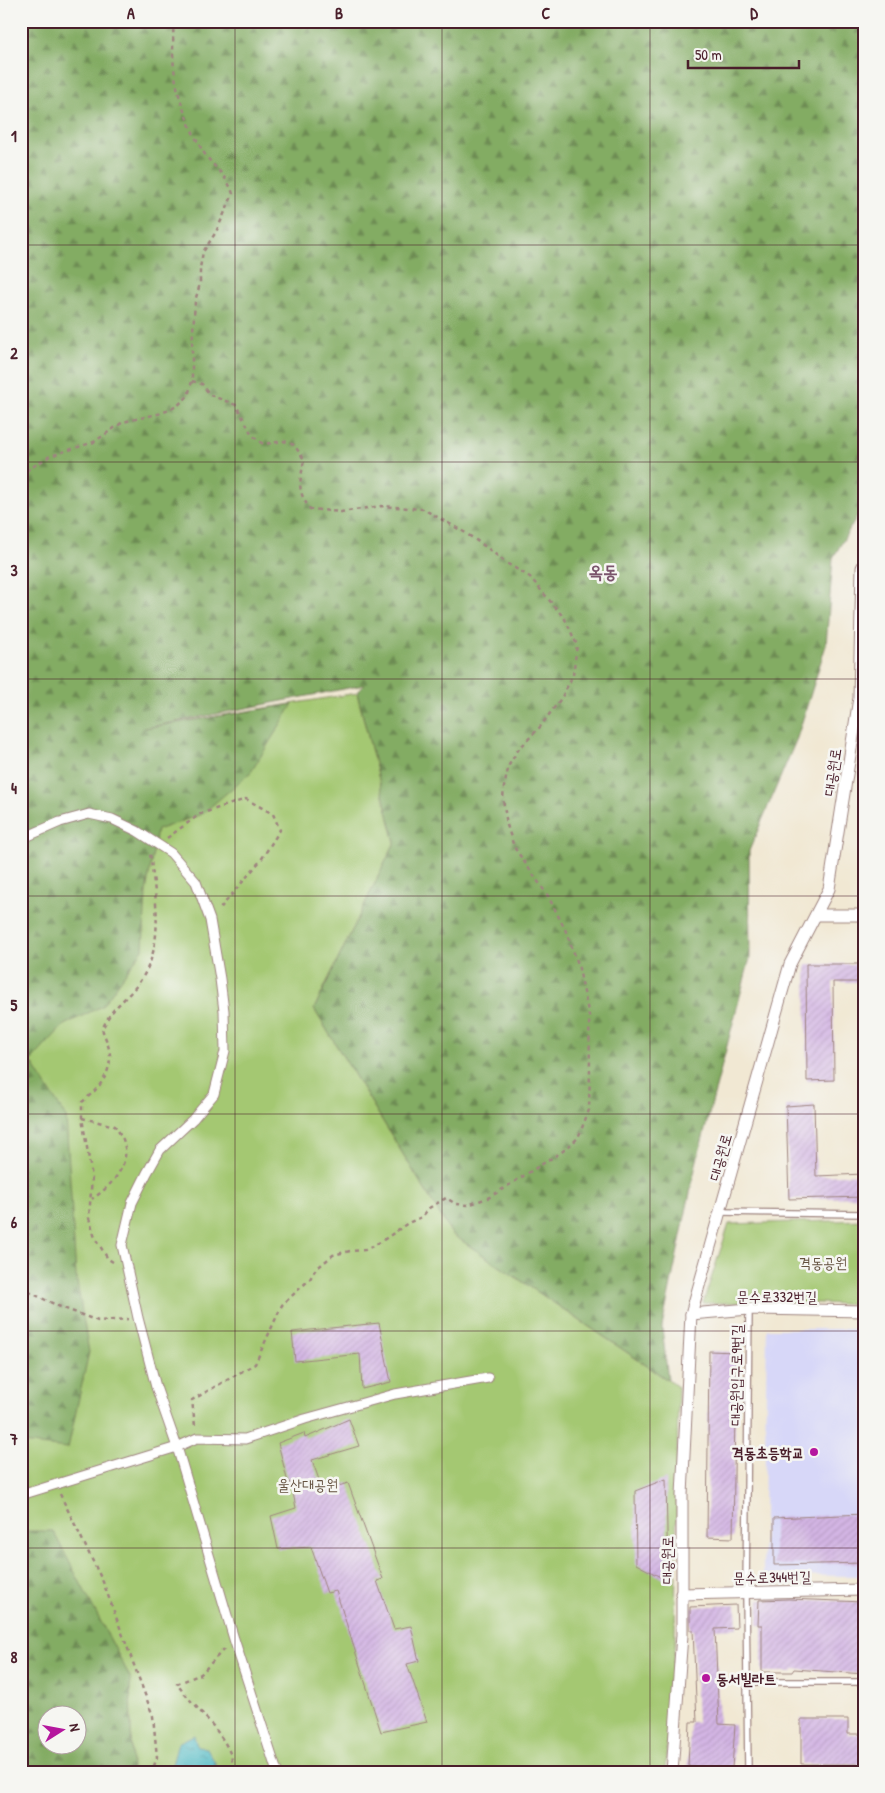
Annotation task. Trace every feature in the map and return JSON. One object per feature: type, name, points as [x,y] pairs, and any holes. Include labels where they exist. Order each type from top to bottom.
[{"type":"street","name":"대공원로","points":[[672,1772],[682,1635],[682,1495],[692,1314],[790,964],[829,889],[859,698],[863,632],[862,568],[864,564]]},
{"type":"street","points":[[21,839],[60,822],[88,814],[112,819],[137,831],[171,853],[196,882],[210,920],[224,1011],[225,1052],[214,1094],[193,1119],[160,1150],[132,1203],[122,1245],[156,1387],[177,1447],[234,1639],[277,1772]]},
{"type":"street","points":[[817,915],[864,915]]},
{"type":"street","name":"문수로332번길","points":[[692,1314],[749,1309],[864,1311]]},
{"type":"street","points":[[21,1495],[56,1486],[177,1447],[197,1438],[245,1439],[305,1419],[395,1394],[488,1378]]},
{"type":"street","name":"문수로344번길","points":[[682,1594],[864,1590]]},
{"type":"lane","points":[[720,1212],[864,1214]]},
{"type":"lane","name":"대공원입구로9번길","points":[[748,1772],[746,1592],[749,1309]]},
{"type":"lane","points":[[746,1682],[864,1682]]},
{"type":"path","points":[[21,477],[26,471],[50,456],[94,442],[123,422],[162,413],[177,406],[188,396],[192,381],[195,301],[200,284],[203,252],[216,232],[233,194],[222,172],[215,168],[201,149],[185,116],[174,68],[173,21]]},
{"type":"path","points":[[192,381],[202,384],[210,395],[236,405],[251,433],[258,441],[264,444],[284,441],[294,445],[304,459],[299,488],[302,498],[310,509],[341,512],[381,506],[423,509],[464,532],[508,564],[530,577],[565,619],[577,645],[573,675],[562,697],[540,727],[518,750],[509,765],[503,799],[507,826],[514,847],[536,882],[548,896],[565,929],[578,964],[589,1016],[590,1068],[589,1110],[578,1138],[563,1151],[490,1197],[468,1204],[456,1204],[446,1198],[429,1208],[422,1217],[408,1223],[365,1250],[333,1255],[315,1270],[310,1279],[282,1305],[255,1364],[192,1400],[197,1438]]},
{"type":"path","points":[[158,846],[200,814],[246,799],[273,814],[280,830],[261,860],[210,920]]},
{"type":"path","points":[[127,1270],[108,1259],[95,1238],[89,1218],[92,1177],[82,1118],[82,1102],[97,1090],[105,1077],[110,1056],[102,1029],[111,1013],[141,979],[152,952],[158,917],[149,840]]},
{"type":"path","points":[[82,1118],[115,1126],[125,1144],[125,1164],[111,1182],[91,1199]]},
{"type":"path","points":[[21,1288],[58,1306],[98,1321],[138,1318]]},
{"type":"path","points":[[56,1486],[103,1582],[153,1716],[157,1756],[152,1772]]},
{"type":"path","points":[[234,1639],[200,1674],[177,1684],[192,1704],[213,1724],[230,1754],[234,1772]]},
{"type":"shaded area","name":"격동초등학교","points":[[767,1329],[864,1329],[864,1576],[763,1575]]},
{"type":"green space","points":[[21,21],[864,21],[864,504],[833,558],[826,645],[797,738],[749,851],[750,958],[696,1164],[662,1327],[668,1380],[452,1234],[314,1009],[395,842],[357,693],[364,685],[145,728],[293,704],[251,772],[202,814],[157,830],[146,892],[143,949],[102,1006],[64,1025],[31,1061],[66,1117],[76,1276],[89,1352],[68,1448],[21,1443]]},
{"type":"green space","name":"울산대공원","points":[[357,693],[395,842],[314,1009],[452,1234],[678,1387],[675,1639],[665,1772],[21,1772],[21,708],[120,732]]},
{"type":"green space","name":"격동공원","points":[[864,1220],[864,1305],[703,1303],[729,1224]]},
{"type":"green space","points":[[21,1531],[53,1531],[130,1677],[132,1772],[21,1772]]},
{"type":"water","points":[[194,1735],[197,1747],[207,1748],[215,1763],[217,1772],[170,1772],[178,1743]]},
{"type":"building","points":[[806,964],[864,964],[864,982],[833,982],[834,1080],[807,1081]]},
{"type":"building","points":[[814,1104],[816,1176],[864,1174],[864,1197],[789,1199],[786,1106]]},
{"type":"building","points":[[379,1323],[391,1382],[362,1389],[360,1354],[295,1361],[292,1332]]},
{"type":"building","points":[[709,1351],[736,1352],[733,1538],[707,1537]]},
{"type":"building","points":[[349,1419],[359,1446],[312,1460],[323,1491],[348,1483],[383,1579],[377,1581],[394,1629],[411,1626],[419,1661],[407,1664],[427,1722],[381,1732],[336,1591],[327,1593],[311,1547],[278,1549],[271,1516],[296,1508],[291,1482],[288,1483],[278,1443],[304,1433],[305,1438]]},
{"type":"building","points":[[666,1479],[668,1581],[636,1564],[635,1491]]},
{"type":"building","points":[[864,1514],[864,1563],[774,1565],[774,1518]]},
{"type":"building","points":[[788,1599],[864,1602],[864,1674],[794,1669],[792,1672],[762,1672],[762,1625],[758,1625],[759,1600]]},
{"type":"building","points":[[736,1605],[737,1628],[715,1629],[719,1724],[735,1725],[732,1768],[688,1766],[690,1722],[697,1722],[693,1630],[690,1630],[690,1607]]},
{"type":"building","points":[[801,1719],[848,1719],[848,1734],[864,1734],[864,1764],[801,1764]]},
{"type":"place","name":"격동초등학교","points":[[814,1452]]},
{"type":"place","name":"동서빌라트","points":[[706,1678]]},
{"type":"district","name":"옥동","points":[[603,571]]}]
